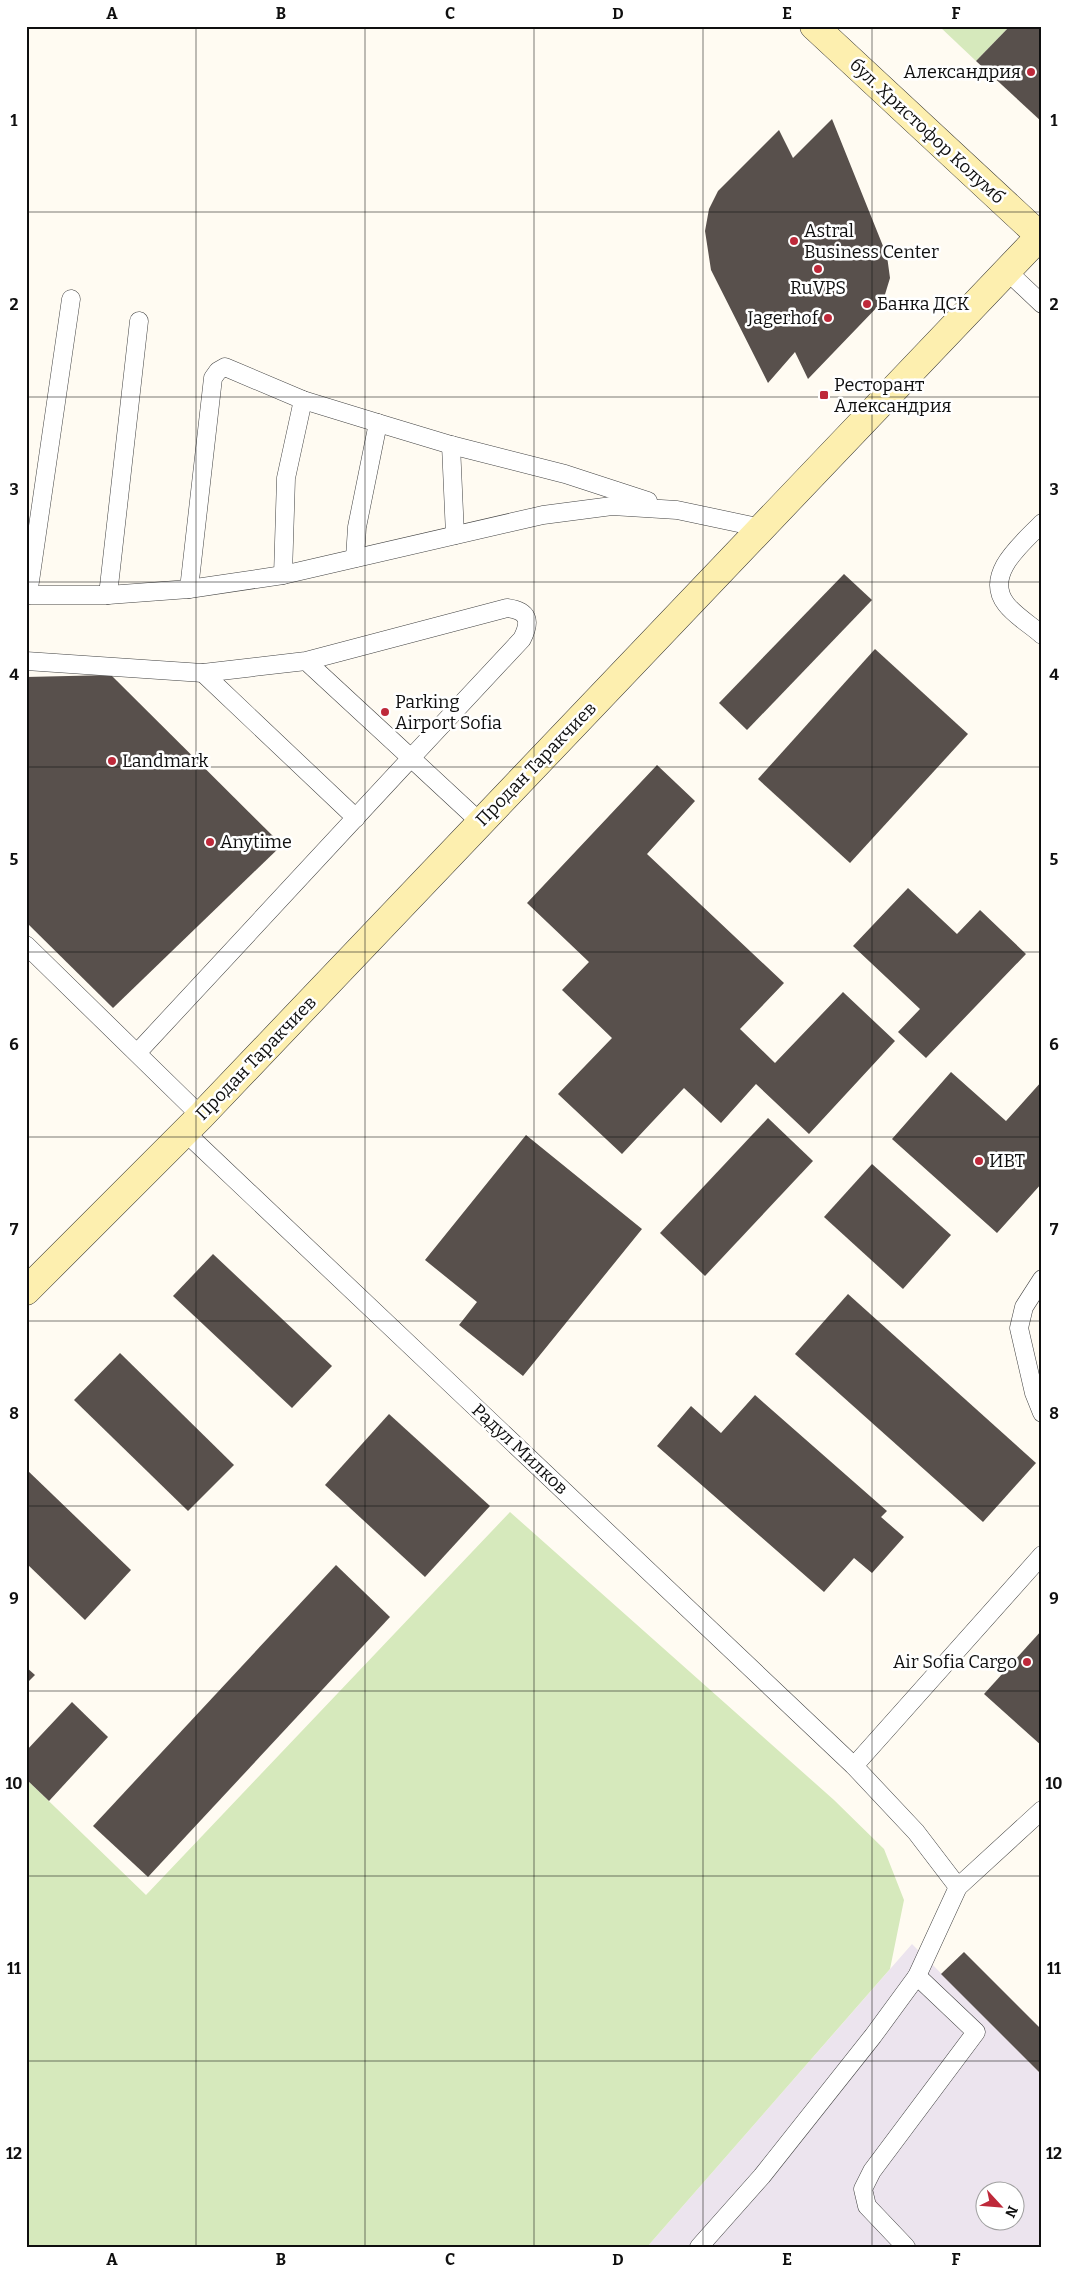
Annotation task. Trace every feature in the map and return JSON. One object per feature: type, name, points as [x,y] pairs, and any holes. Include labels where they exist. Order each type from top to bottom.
[{"type":"street","name":"бул. Христофор Колумб","points":[[814,26],[1041,235]]},
{"type":"street","name":"Продан Таракчиев","points":[[26,1291],[193,1124],[1041,235]]},
{"type":"lane","points":[[1007,272],[1042,304]]},
{"type":"lane","points":[[71,299],[27,595],[108,595],[189,589],[283,575],[543,515],[612,506],[677,510]]},
{"type":"lane","points":[[108,595],[139,321]]},
{"type":"lane","points":[[189,589],[213,378],[218,371],[225,367],[303,400],[451,445],[565,474],[677,510],[762,528]]},
{"type":"lane","points":[[283,575],[286,478],[303,400]]},
{"type":"lane","points":[[355,558],[357,528],[378,423]]},
{"type":"lane","points":[[451,445],[455,534]]},
{"type":"lane","points":[[1042,522],[1003,566],[998,584],[1005,604],[1042,635]]},
{"type":"lane","points":[[26,661],[202,673],[306,661],[507,608],[518,609],[526,617],[528,626],[522,639],[138,1052]]},
{"type":"lane","points":[[306,661],[480,822]]},
{"type":"lane","points":[[202,673],[356,818]]},
{"type":"lane","name":"Радул Милков","points":[[26,945],[138,1052],[193,1124],[854,1766],[916,1832],[958,1887]]},
{"type":"lane","points":[[1042,1279],[1024,1307],[1019,1328],[1034,1392],[1042,1413]]},
{"type":"lane","points":[[854,1766],[1042,1555]]},
{"type":"lane","points":[[699,2247],[762,2176],[874,2036],[917,1976],[958,1887],[1042,1810]]},
{"type":"lane","points":[[906,2247],[867,2206],[863,2189],[872,2171],[976,2032],[917,1976]]},
{"type":"shaded area","points":[[912,1944],[1042,2075],[1042,2247],[647,2247]]},
{"type":"green space","points":[[939,26],[1010,26],[976,61]]},
{"type":"green space","points":[[510,1512],[834,1800],[884,1849],[904,1900],[890,1969],[647,2247],[26,2247],[26,1779],[146,1895]]},
{"type":"building","points":[[1010,26],[1042,26],[1042,122],[976,61]]},
{"type":"building","name":"Astral Business Center","points":[[832,119],[887,256],[890,278],[883,301],[808,379],[795,352],[768,383],[711,270],[705,231],[709,209],[718,191],[779,130],[793,158]]},
{"type":"building","points":[[844,574],[872,600],[747,730],[719,703]]},
{"type":"building","points":[[875,649],[968,734],[850,863],[758,779]]},
{"type":"building","name":"Landmark","points":[[111,675],[282,845],[113,1008],[26,922],[26,677]]},
{"type":"building","points":[[657,765],[695,801],[647,854],[784,983],[740,1029],[775,1063],[843,992],[895,1041],[809,1134],[756,1084],[721,1123],[684,1088],[622,1154],[558,1094],[612,1038],[562,990],[589,962],[527,903]]},
{"type":"building","points":[[908,888],[957,934],[980,910],[1026,954],[926,1058],[898,1032],[920,1009],[853,946]]},
{"type":"building","name":"ИВТ","points":[[951,1072],[1006,1121],[1042,1081],[1042,1183],[997,1233],[892,1139]]},
{"type":"building","points":[[768,1118],[813,1161],[705,1276],[660,1233]]},
{"type":"building","points":[[526,1135],[642,1229],[523,1376],[459,1325],[477,1302],[425,1260]]},
{"type":"building","points":[[872,1164],[951,1235],[903,1289],[824,1217]]},
{"type":"building","points":[[213,1254],[332,1366],[292,1408],[173,1296]]},
{"type":"building","points":[[848,1294],[1036,1463],[983,1522],[795,1354]]},
{"type":"building","points":[[120,1353],[234,1465],[188,1511],[74,1400]]},
{"type":"building","points":[[755,1395],[887,1511],[881,1517],[904,1537],[872,1573],[854,1558],[824,1592],[657,1446],[691,1406],[721,1433]]},
{"type":"building","points":[[389,1414],[490,1506],[425,1577],[325,1485]]},
{"type":"building","points":[[26,1469],[131,1570],[85,1620],[26,1563]]},
{"type":"building","points":[[336,1565],[390,1617],[148,1877],[93,1826]]},
{"type":"building","name":"Air Sofia Cargo","points":[[1042,1630],[1042,1746],[984,1694]]},
{"type":"building","points":[[26,1667],[35,1675],[26,1684]]},
{"type":"building","points":[[72,1702],[108,1737],[49,1801],[26,1779],[26,1751]]},
{"type":"building","points":[[964,1952],[1042,2030],[1042,2075],[941,1974]]},
{"type":"place","name":"Александрия","points":[[1031,72]]},
{"type":"place","name":"Astral Business Center","points":[[794,241]]},
{"type":"place","name":"RuVPS","points":[[818,269]]},
{"type":"place","name":"Банка ДСК","points":[[867,304]]},
{"type":"place","name":"Jagerhof","points":[[828,318]]},
{"type":"place","name":"Ресторант Александрия","points":[[824,395]]},
{"type":"place","name":"Parking Airport Sofia","points":[[385,712]]},
{"type":"place","name":"Landmark","points":[[112,761]]},
{"type":"place","name":"Anytime","points":[[210,842]]},
{"type":"place","name":"ИВТ","points":[[979,1161]]},
{"type":"place","name":"Air Sofia Cargo","points":[[1027,1662]]}]
